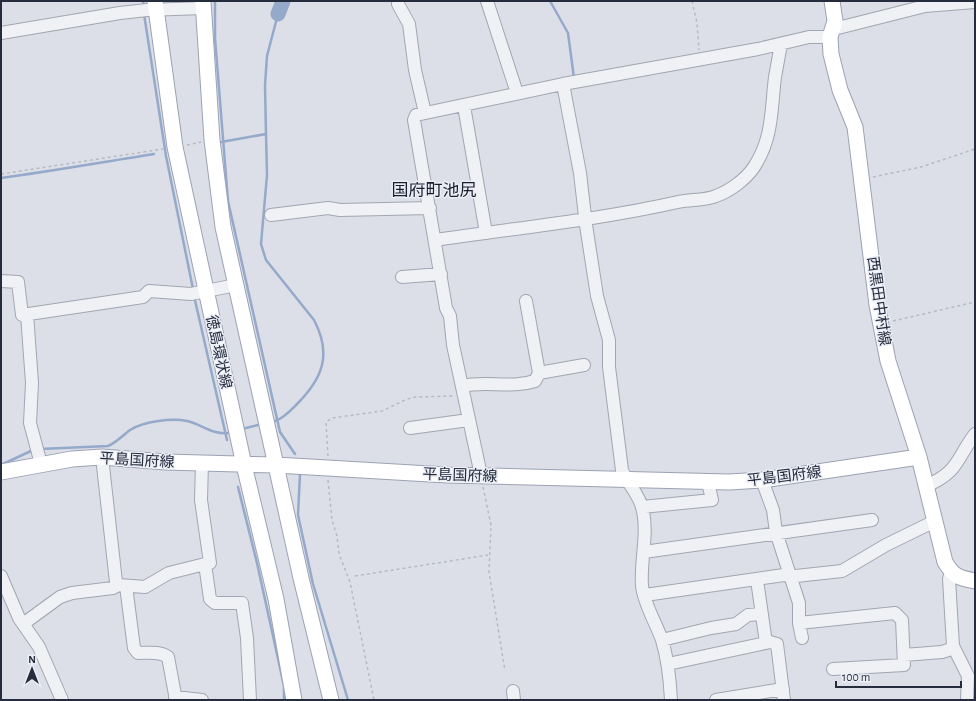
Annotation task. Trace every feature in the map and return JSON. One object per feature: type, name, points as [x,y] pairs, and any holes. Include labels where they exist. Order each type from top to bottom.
[{"type":"main road","name":"西黒田中村線","points":[[832,1],[835,21],[832,33],[831,54],[840,90],[855,128],[873,274],[888,361],[920,457],[945,562],[950,571]]},
{"type":"main road","name":"徳島環状線","points":[[203,5],[212,140],[221,215],[301,578],[331,700]]},
{"type":"main road","name":"徳島環状線","points":[[150,8],[169,148],[198,294],[244,465],[276,599],[294,700]]},
{"type":"main road","name":"平島国府線","points":[[1,472],[38,454],[72,459],[102,457],[202,464],[276,465],[447,475],[708,482],[762,480],[920,457]]},
{"type":"main road","points":[[950,571],[959,578],[975,581]]},
{"type":"street","points":[[487,1],[517,93]]},
{"type":"street","points":[[481,475],[453,345],[450,316],[446,308],[414,120],[416,115],[464,106],[469,102],[699,60],[832,33],[925,3],[975,2]]},
{"type":"street","points":[[398,4],[409,24],[415,70],[426,113]]},
{"type":"street","points":[[1,33],[150,8],[203,5]]},
{"type":"street","points":[[435,240],[639,211],[684,200],[702,200],[718,196],[743,181],[765,148],[770,133],[781,44]]},
{"type":"street","points":[[563,84],[580,173],[585,218],[597,296],[609,340],[609,367],[622,470],[626,479],[636,493],[642,507],[644,520],[642,586],[662,640],[668,664],[671,700]]},
{"type":"street","points":[[464,106],[486,232]]},
{"type":"street","points":[[270,215],[328,208],[340,210],[430,208]]},
{"type":"street","points":[[402,277],[441,274]]},
{"type":"street","points":[[1,281],[18,282],[22,314],[144,297],[150,291],[198,294],[236,285]]},
{"type":"street","points":[[463,390],[483,383],[509,385],[526,384],[535,381],[539,374],[526,301]]},
{"type":"street","points":[[27,314],[32,383],[30,423],[38,454]]},
{"type":"street","points":[[539,374],[584,365]]},
{"type":"street","points":[[418,429],[469,420]]},
{"type":"street","points":[[926,486],[940,480],[955,467],[975,434]]},
{"type":"street","points":[[102,457],[116,582],[123,586]]},
{"type":"street","points":[[23,624],[60,597],[72,593],[123,586],[145,587],[169,573],[210,564],[201,500],[202,464]]},
{"type":"street","points":[[762,480],[773,510],[777,534],[799,603],[799,623],[802,638]]},
{"type":"street","points":[[642,507],[712,500],[708,482]]},
{"type":"street","points":[[644,552],[872,520]]},
{"type":"street","points":[[645,595],[842,570],[886,545],[935,521]]},
{"type":"street","points":[[205,564],[210,599],[215,603],[242,603],[247,638],[250,700]]},
{"type":"street","points":[[950,571],[949,579],[954,648],[968,676],[967,700]]},
{"type":"street","points":[[1,576],[23,624],[39,647],[62,700]]},
{"type":"street","points":[[757,580],[766,643]]},
{"type":"street","points":[[123,586],[134,648],[138,653],[157,653],[164,654],[168,657],[176,699],[202,700]]},
{"type":"street","points":[[799,623],[895,613],[902,620],[904,665],[833,669]]},
{"type":"street","points":[[662,640],[710,628],[736,624],[748,615],[762,614]]},
{"type":"street","points":[[668,664],[770,642],[777,644],[783,695],[716,700]]},
{"type":"street","points":[[904,655],[942,652],[954,648]]},
{"type":"path","points":[[692,1],[697,23],[699,60]]},
{"type":"path","points":[[1,174],[212,140]]},
{"type":"path","points":[[862,179],[921,167],[975,149]]},
{"type":"path","points":[[881,324],[975,302]]},
{"type":"path","points":[[374,700],[350,582],[339,554],[332,514],[328,475],[326,422],[332,418],[382,411],[407,399],[416,397],[454,396],[463,390]]},
{"type":"path","points":[[481,475],[491,525],[488,555],[489,572],[505,671]]},
{"type":"path","points":[[355,576],[488,555]]},
{"type":"waterway","points":[[143,1],[144,8]]},
{"type":"waterway","points":[[215,1],[215,38],[228,201],[280,432],[295,454]]},
{"type":"waterway","points":[[278,14],[283,1]]},
{"type":"waterway","points":[[550,1],[568,33],[574,78]]},
{"type":"waterway","points":[[144,14],[166,156],[193,289]]},
{"type":"waterway","points":[[221,142],[266,134],[265,85],[267,56],[278,14]]},
{"type":"waterway","points":[[266,134],[267,175],[261,244],[266,260],[314,320],[320,332],[323,344],[322,365],[319,375],[313,385],[290,411],[275,421]]},
{"type":"waterway","points":[[1,178],[154,154]]},
{"type":"waterway","points":[[194,296],[227,440]]},
{"type":"waterway","points":[[40,449],[108,446],[136,427],[150,422],[166,420],[192,422],[212,431],[228,433]]},
{"type":"waterway","points":[[242,429],[262,424]]},
{"type":"waterway","points":[[1,465],[33,450]]},
{"type":"waterway","points":[[300,474],[298,515],[313,584],[348,700]]},
{"type":"waterway","points":[[238,487],[257,563],[284,686],[284,700]]},
{"type":"district","name":"国府町池尻","points":[[434,190]]}]
